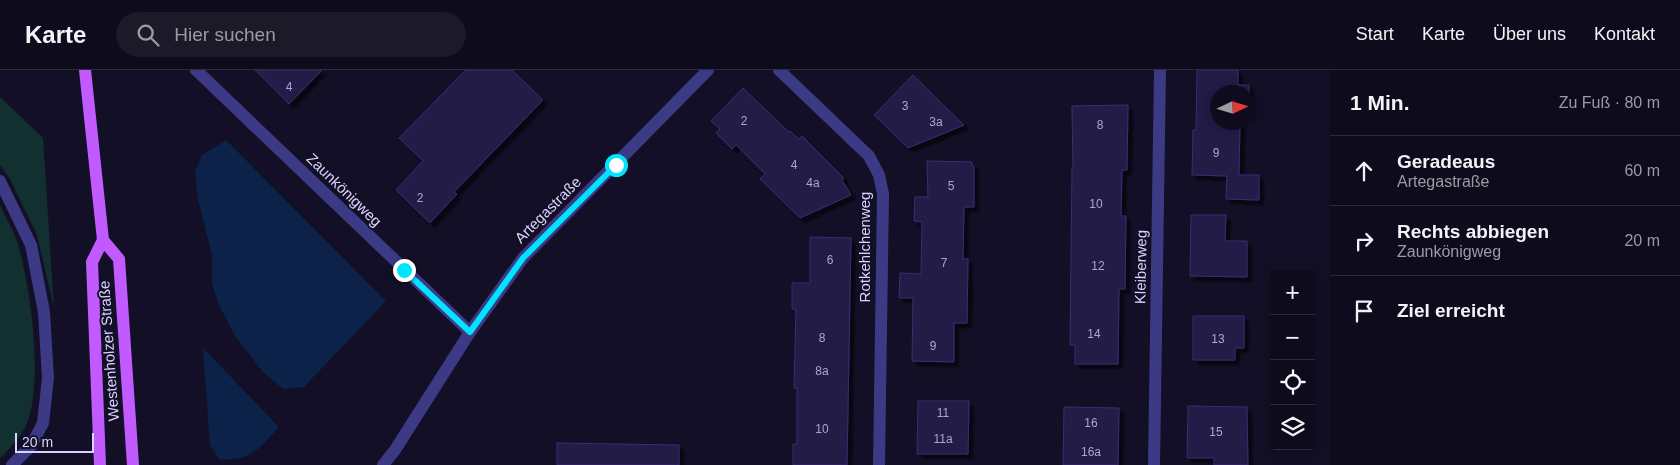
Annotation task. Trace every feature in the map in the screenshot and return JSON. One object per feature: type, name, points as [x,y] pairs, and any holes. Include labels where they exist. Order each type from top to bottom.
[{"type":"main road","points":[[85,70],[103,240]]},
{"type":"main road","name":"Westenholzer Straße","points":[[100,465],[92,262],[103,240],[119,260],[133,465]]},
{"type":"street","name":"Zaunkönigweg","points":[[196,70],[470,332]]},
{"type":"street","name":"Artegastraße","points":[[383,465],[395,450],[470,332],[523,258],[708,70]]},
{"type":"street","name":"Rotkehlchenweg","points":[[779,70],[869,156],[880,175],[883,194],[879,465]]},
{"type":"street","name":"Kleiberweg","points":[[1154,465],[1160,70]]},
{"type":"street","points":[[0,181],[31,245],[44,312],[48,378],[43,423],[30,446],[12,465]]},
{"type":"green space","points":[[0,97],[43,138],[54,308],[37,235],[10,179],[0,165]]},
{"type":"green space","points":[[0,205],[13,231],[23,266],[31,309],[35,378],[29,418],[17,440],[0,458]]},
{"type":"water","points":[[226,140],[386,301],[304,387],[283,389],[263,372],[235,336],[219,305],[212,284],[212,256],[198,200],[195,172],[202,155]]},
{"type":"water","points":[[203,348],[279,427],[260,447],[248,455],[240,458],[220,460],[210,445]]},
{"type":"building","points":[[255,70],[322,70],[289,104]]},
{"type":"building","points":[[466,70],[512,70],[543,100],[454,192],[457,194],[430,223],[396,190],[423,161],[399,138]]},
{"type":"building","points":[[1197,70],[1238,70],[1238,85],[1210,85],[1210,130],[1240,130],[1239,175],[1259,175],[1259,200],[1226,199],[1227,176],[1192,175],[1193,130],[1196,130]]},
{"type":"building","points":[[913,75],[964,125],[908,148],[874,115]]},
{"type":"building","points":[[743,88],[789,132],[799,139],[802,136],[844,178],[842,180],[851,195],[800,218],[760,179],[765,174],[736,145],[732,149],[716,133],[720,129],[711,121]]},
{"type":"building","points":[[1128,105],[1127,170],[1122,170],[1121,216],[1126,216],[1125,289],[1119,289],[1118,364],[1075,364],[1075,345],[1070,345],[1073,168],[1072,106]]},
{"type":"building","points":[[927,161],[972,162],[972,166],[974,166],[974,207],[964,207],[963,259],[968,259],[967,323],[954,323],[954,362],[912,361],[913,298],[899,298],[900,273],[921,274],[922,222],[914,221],[915,197],[928,197]]},
{"type":"building","points":[[1191,215],[1226,215],[1225,241],[1247,241],[1247,277],[1190,276]]},
{"type":"building","points":[[810,237],[851,238],[847,465],[793,465],[793,444],[797,444],[797,388],[794,388],[796,309],[792,309],[792,283],[810,283]]},
{"type":"building","points":[[1193,316],[1244,316],[1244,348],[1235,348],[1235,360],[1193,360]]},
{"type":"building","points":[[918,401],[969,401],[968,454],[917,454]]},
{"type":"building","points":[[1188,406],[1247,407],[1248,465],[1214,465],[1214,458],[1187,458]]},
{"type":"building","points":[[1064,407],[1119,408],[1118,465],[1063,465]]},
{"type":"building","points":[[557,443],[679,445],[679,465],[557,465]]},
{"type":"route","points":[[404,270],[470,332],[523,258],[616,165]]}]
